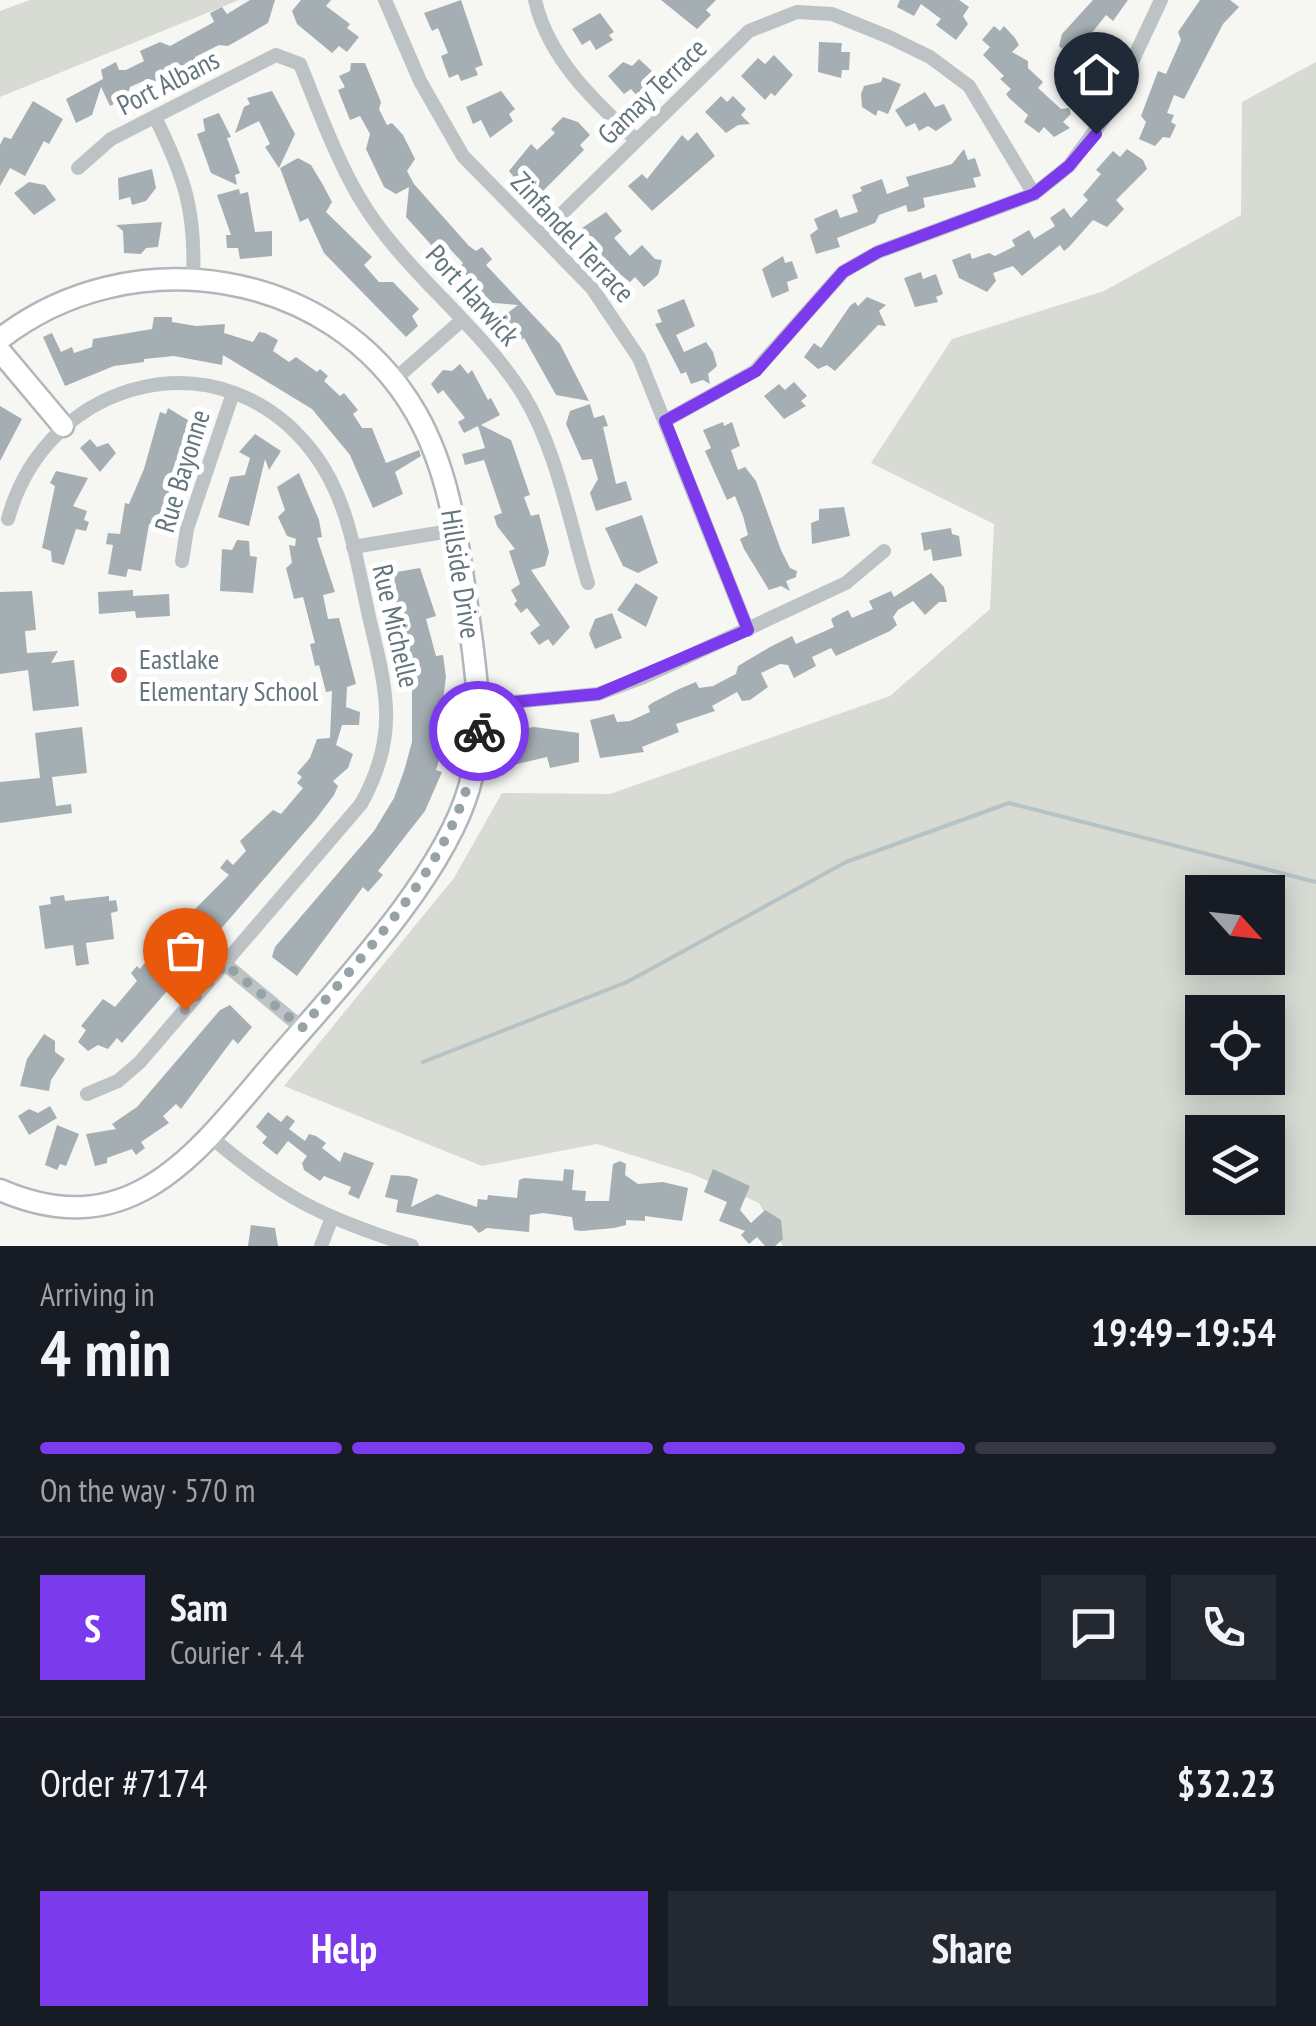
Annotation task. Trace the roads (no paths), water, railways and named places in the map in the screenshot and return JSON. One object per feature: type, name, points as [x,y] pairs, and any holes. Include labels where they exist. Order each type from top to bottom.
[{"type":"street","name":"Zinfandel Terrace","points":[[384,0],[446,130],[463,156],[592,288],[639,358],[748,630]]},
{"type":"street","points":[[535,0],[556,52],[596,102],[636,140]]},
{"type":"street","points":[[665,421],[756,371],[843,272],[878,252],[1034,194],[1069,166],[1096,134],[1160,0]]},
{"type":"street","name":"Gamay Terrace","points":[[540,235],[748,32],[784,15],[824,12],[899,42],[970,86],[1034,194]]},
{"type":"street","name":"Port Albans","points":[[78,168],[111,139],[276,55],[288,58]]},
{"type":"street","name":"Port Harwick","points":[[288,58],[300,64],[359,197],[461,321],[500,362],[533,413],[588,583]]},
{"type":"street","points":[[155,117],[184,174],[191,208],[193,278]]},
{"type":"street","name":"Hillside Drive","points":[[0,339],[47,308],[87,292],[139,280],[193,278],[250,288],[304,308],[361,346],[394,380],[433,444],[456,530],[481,705],[474,769],[444,847],[424,879],[211,1137],[163,1180],[114,1200],[60,1205],[0,1190]]},
{"type":"street","points":[[394,380],[461,321]]},
{"type":"street","points":[[0,352],[63,426]]},
{"type":"street","name":"Rue Michelle","points":[[8,520],[27,467],[63,426],[94,404],[141,387],[194,385],[232,396],[278,418],[315,455],[345,513],[388,697],[382,756],[361,804],[140,1062],[118,1081],[87,1094]]},
{"type":"street","name":"Rue Bayonne","points":[[182,561],[187,529],[232,396]]},
{"type":"street","points":[[353,547],[456,530]]},
{"type":"street","points":[[481,705],[598,694],[846,583],[884,552]]},
{"type":"street","points":[[225,964],[302,1028]]},
{"type":"street","points":[[211,1137],[287,1197],[331,1220],[412,1246]]},
{"type":"street","points":[[321,1246],[331,1220]]},
{"type":"waterway","points":[[423,1062],[627,982],[846,862],[1009,803],[1316,882]]},
{"type":"place","name":"Eastlake Elementary School","points":[[119,675]]}]
